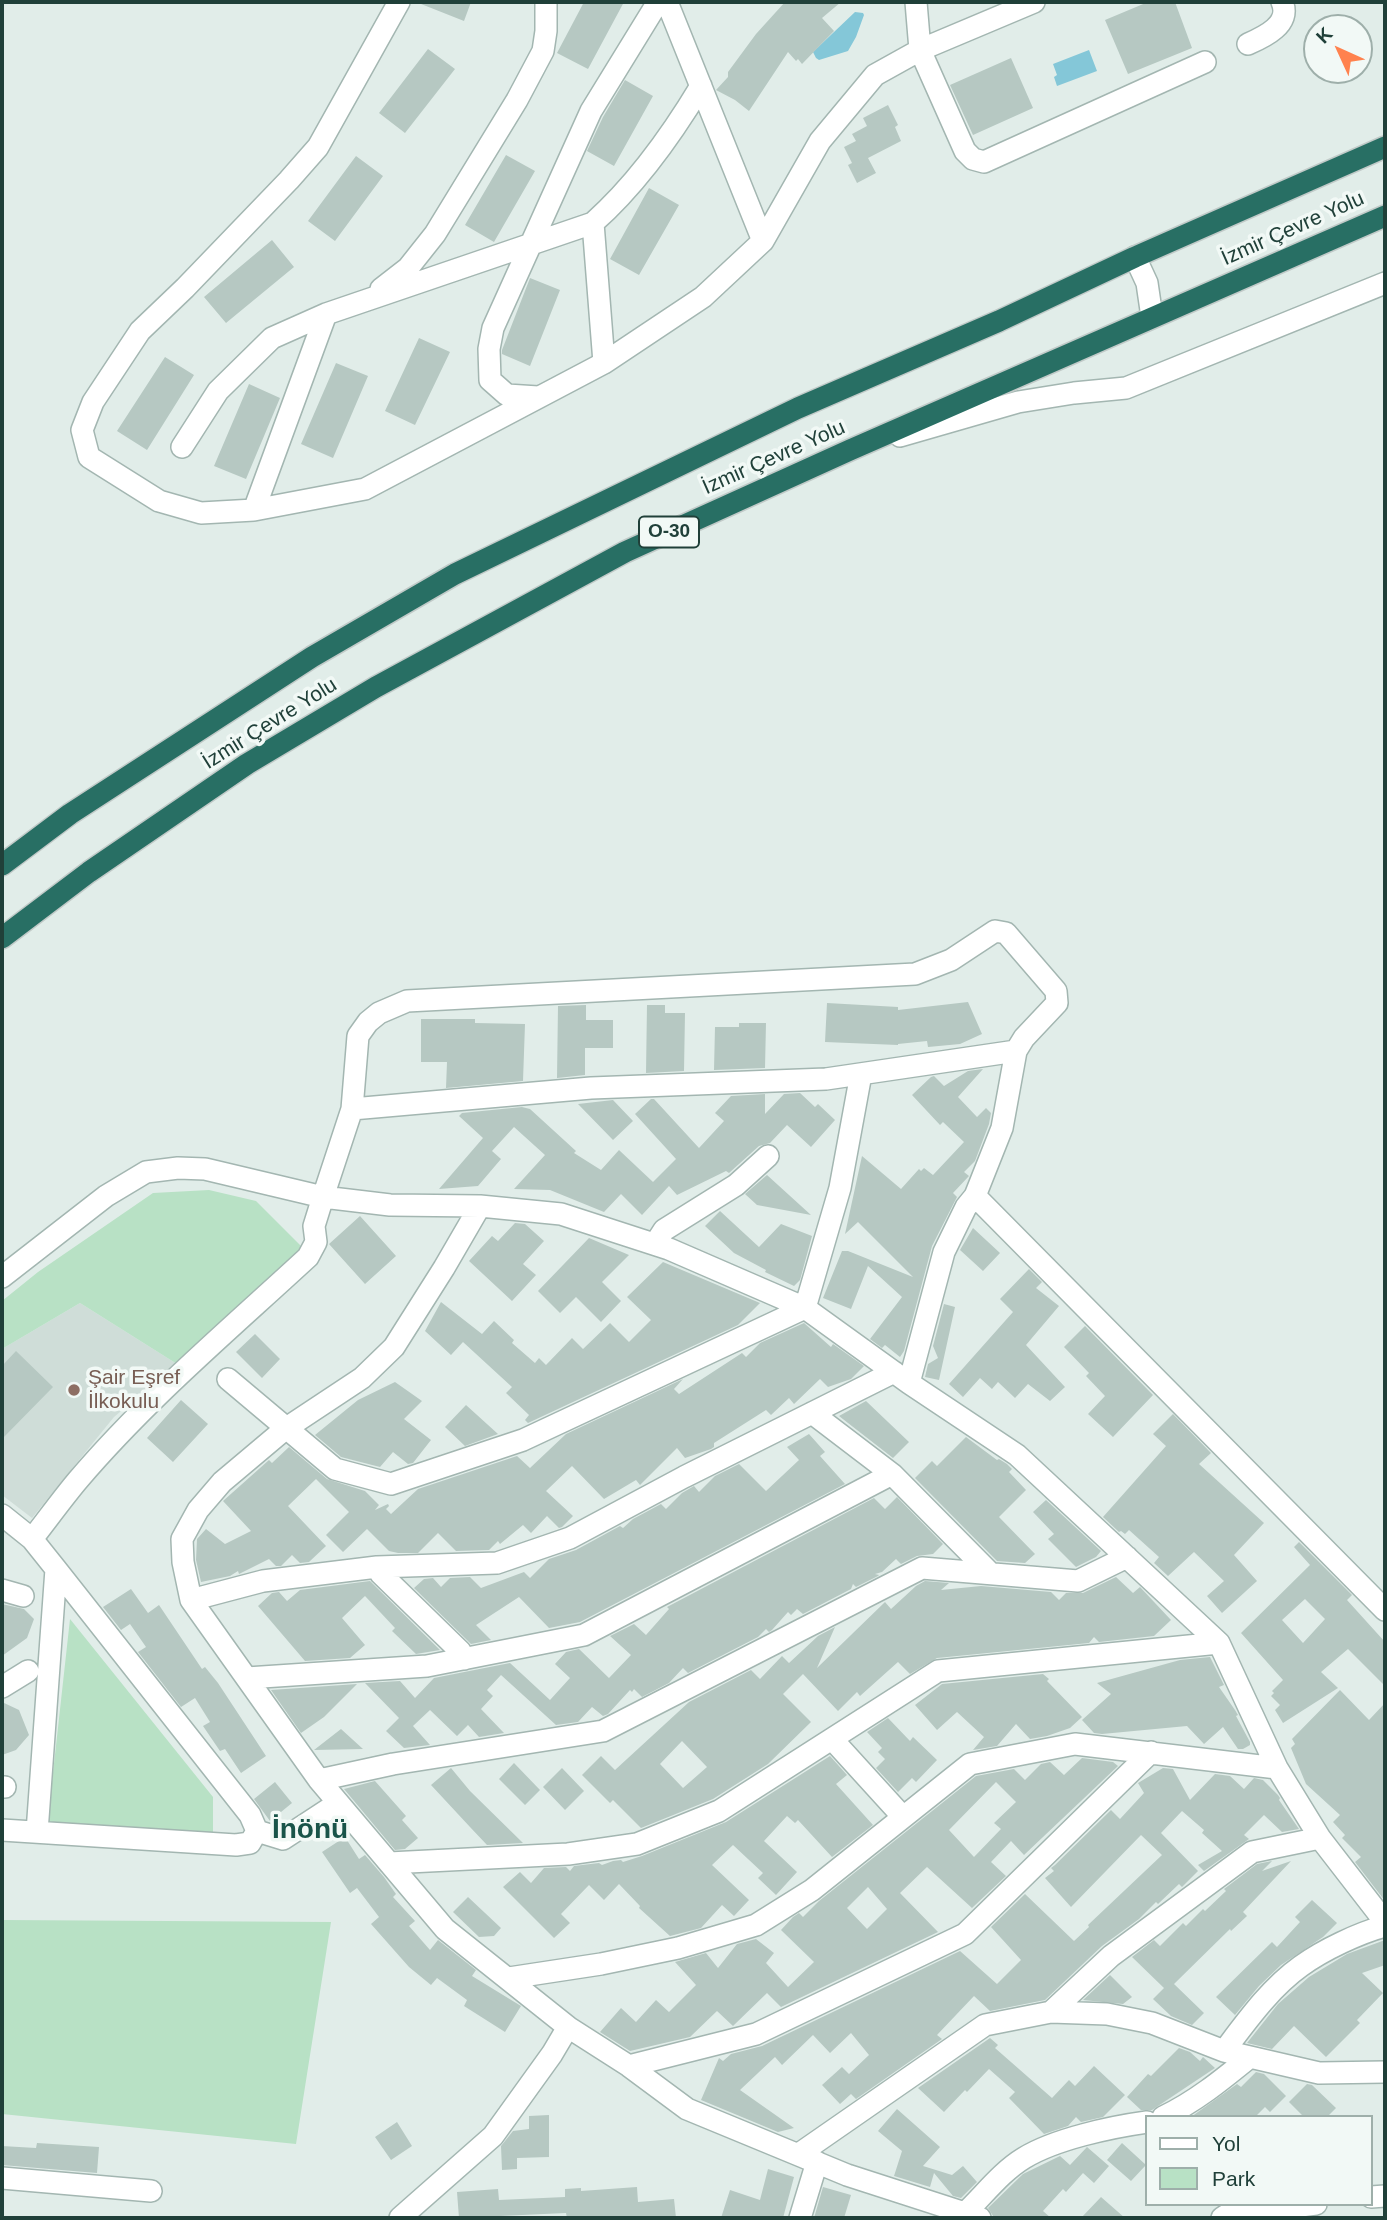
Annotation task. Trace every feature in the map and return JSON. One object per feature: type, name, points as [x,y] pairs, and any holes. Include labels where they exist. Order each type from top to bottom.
[{"type":"highway","name":"İzmir Çevre Yolu","points":[[2,865],[70,814],[301,664],[455,574],[797,408],[999,321],[1135,257],[1385,147]]},
{"type":"highway","name":"İzmir Çevre Yolu","points":[[2,938],[89,872],[247,764],[376,687],[625,552],[850,450],[1385,216]]},
{"type":"street","points":[[399,2],[318,147],[233,239],[140,331],[93,402],[82,430],[89,457],[159,501],[201,513],[254,510],[365,489],[604,363],[703,297],[763,241],[820,141],[875,75],[920,50],[1034,2]]},
{"type":"street","points":[[369,299],[408,268],[435,234],[517,100],[543,51],[546,2]]},
{"type":"street","points":[[540,397],[507,395],[490,380],[488,367],[493,328],[592,111],[657,2]]},
{"type":"street","points":[[667,2],[763,241]]},
{"type":"street","points":[[916,2],[920,50],[965,151],[973,159],[984,162],[1205,62]]},
{"type":"street","points":[[1248,44],[1277,26],[1284,14],[1282,2]]},
{"type":"street","points":[[182,447],[218,391],[272,338],[326,314],[593,223],[612,206],[659,152],[701,86]]},
{"type":"street","points":[[593,223],[604,363]]},
{"type":"street","points":[[1135,257],[1147,283],[1152,317]]},
{"type":"street","points":[[850,450],[1018,402],[1126,388],[1385,283]]},
{"type":"street","points":[[254,510],[326,314]]},
{"type":"street","points":[[32,1539],[116,1439],[177,1378],[308,1257],[316,1242],[314,1226],[352,1109],[358,1036],[379,1013],[407,1001],[915,974],[951,960],[995,931],[1006,933],[1056,991],[1058,1003],[1024,1038],[1016,1051],[1002,1128],[975,1196],[944,1252],[902,1378]]},
{"type":"street","points":[[352,1109],[591,1088],[826,1079],[1016,1051]]},
{"type":"street","points":[[228,1379],[335,1469],[391,1484],[523,1440],[805,1308],[840,1188],[861,1074]]},
{"type":"street","points":[[654,1244],[664,1230],[736,1185],[768,1156]]},
{"type":"street","points":[[2,1277],[106,1196],[146,1172],[178,1168],[205,1169],[323,1197],[390,1205],[480,1206],[561,1214],[654,1244],[805,1308],[902,1378],[1017,1455],[1219,1643],[1277,1769],[1320,1838],[1385,1924],[1301,1966],[1269,1996],[1224,2051]]},
{"type":"street","points":[[975,1196],[1385,1610]]},
{"type":"street","points":[[480,1206],[394,1347],[362,1378],[285,1429],[222,1482],[198,1510],[182,1539],[183,1562],[191,1600],[319,1780],[445,1929],[568,2027],[629,2066],[687,2109],[847,2175],[973,2216],[1008,2170],[1025,2157],[1114,2126],[1146,2122]]},
{"type":"street","points":[[191,1600],[263,1581],[377,1567],[497,1563],[570,1538],[812,1413],[902,1378]]},
{"type":"street","points":[[812,1413],[892,1474],[990,1573]]},
{"type":"street","points":[[247,1678],[427,1666],[584,1635],[892,1474]]},
{"type":"street","points":[[2,1515],[32,1539],[250,1815],[257,1830],[284,1839],[338,1803]]},
{"type":"street","points":[[319,1780],[393,1764],[603,1731],[922,1568],[1077,1580],[1127,1557]]},
{"type":"street","points":[[377,1567],[460,1651],[464,1659]]},
{"type":"street","points":[[37,1832],[56,1569]]},
{"type":"street","points":[[2,1590],[23,1596]]},
{"type":"street","points":[[389,1863],[568,1854],[637,1844],[719,1811],[938,1671],[1219,1643]]},
{"type":"street","points":[[2,1687],[28,1671]]},
{"type":"street","points":[[832,1739],[903,1817]]},
{"type":"street","points":[[509,1978],[601,1964],[678,1948],[756,1925],[813,1890],[970,1764],[1075,1744],[1277,1769]]},
{"type":"street","points":[[629,2066],[756,2034],[965,1934],[1151,1752]]},
{"type":"street","points":[[2,1830],[236,1845],[250,1843],[257,1830]]},
{"type":"street","points":[[1051,2012],[1111,1956],[1252,1853],[1320,1838]]},
{"type":"street","points":[[800,2218],[808,2158],[985,2025],[1051,2012],[1107,2014],[1152,2023],[1224,2051],[1319,2073],[1385,2072]]},
{"type":"street","points":[[400,2218],[493,2136],[552,2054],[568,2027]]},
{"type":"street","points":[[1167,2115],[1219,2082],[1250,2057]]},
{"type":"street","points":[[2,2178],[151,2191]]},
{"type":"street","points":[[1223,2218],[1302,2206]]},
{"type":"shaded area","name":"Şair Eşref İlkokulu","points":[[80,1303],[177,1364],[114,1417],[32,1518],[2,1495],[2,1349]]},
{"type":"green space","points":[[209,1190],[256,1201],[304,1249],[177,1364],[80,1303],[2,1349],[2,1301],[38,1272],[153,1193]]},
{"type":"green space","points":[[70,1619],[213,1797],[213,1833],[47,1827]]},
{"type":"green space","points":[[2,1920],[331,1922],[296,2144],[2,2114]]},
{"type":"water","points":[[855,12],[864,15],[848,51],[819,60],[816,58],[813,52]]},
{"type":"water","points":[[1089,50],[1097,71],[1057,86],[1053,64]]},
{"type":"building","points":[[416,2],[471,2],[464,21]]},
{"type":"building","points":[[584,2],[624,2],[588,69],[557,53]]},
{"type":"building","points":[[785,2],[841,2],[822,18],[834,31],[802,64],[788,52],[749,111],[716,90],[728,77],[728,72],[756,34]]},
{"type":"building","points":[[1148,2],[1175,2],[1192,48],[1128,74],[1105,20]]},
{"type":"building","points":[[428,49],[455,69],[405,133],[379,113]]},
{"type":"building","points":[[1011,58],[1033,108],[973,135],[950,85]]},
{"type":"building","points":[[625,80],[653,96],[614,166],[587,151]]},
{"type":"building","points":[[888,105],[898,125],[895,127],[901,141],[868,158],[876,173],[857,183],[848,165],[852,163],[844,147],[856,141],[852,134],[867,126],[863,118]]},
{"type":"building","points":[[506,155],[535,171],[494,242],[465,225]]},
{"type":"building","points":[[356,156],[383,176],[335,241],[308,221]]},
{"type":"building","points":[[649,188],[679,205],[639,275],[610,259]]},
{"type":"building","points":[[272,240],[294,267],[226,323],[204,297]]},
{"type":"building","points":[[530,278],[560,290],[530,366],[502,354],[502,350]]},
{"type":"building","points":[[419,338],[450,352],[415,425],[385,411]]},
{"type":"building","points":[[165,357],[194,375],[147,450],[117,431]]},
{"type":"building","points":[[336,363],[368,376],[333,458],[301,444]]},
{"type":"building","points":[[249,384],[280,398],[246,479],[214,466]]},
{"type":"building","points":[[968,1002],[982,1034],[960,1044],[928,1047],[927,1041],[898,1045],[825,1042],[827,1003],[898,1007],[898,1010]]},
{"type":"building","points":[[586,1005],[586,1020],[613,1020],[613,1048],[585,1048],[585,1075],[557,1078],[558,1006]]},
{"type":"building","points":[[647,1005],[665,1005],[665,1013],[685,1013],[684,1071],[646,1073]]},
{"type":"building","points":[[421,1019],[475,1019],[475,1023],[525,1024],[523,1081],[446,1088],[447,1062],[421,1062]]},
{"type":"building","points":[[739,1023],[766,1023],[765,1068],[714,1070],[715,1027],[739,1027]]},
{"type":"building","points":[[983,1069],[958,1097],[977,1117],[986,1108],[991,1113],[989,1124],[975,1161],[964,1172],[969,1176],[953,1193],[957,1197],[932,1246],[904,1351],[900,1357],[885,1345],[882,1348],[870,1339],[902,1297],[868,1266],[851,1309],[823,1298],[842,1251],[913,1277],[858,1222],[845,1234],[862,1156],[901,1189],[919,1169],[921,1171],[924,1168],[933,1175],[964,1142],[943,1122],[940,1125],[912,1095],[931,1077],[934,1076],[944,1086],[968,1071]]},
{"type":"building","points":[[800,1093],[815,1107],[818,1104],[835,1120],[811,1147],[787,1125],[770,1143],[759,1146],[729,1173],[726,1171],[677,1195],[669,1186],[642,1215],[621,1194],[604,1212],[550,1190],[514,1189],[545,1155],[514,1127],[492,1151],[501,1159],[478,1186],[439,1189],[483,1138],[459,1116],[462,1113],[522,1107],[530,1109],[576,1151],[574,1153],[601,1170],[619,1150],[653,1182],[676,1159],[635,1114],[651,1099],[654,1099],[699,1148],[724,1121],[715,1113],[731,1096],[765,1094],[765,1114],[784,1094]]},
{"type":"building","points":[[613,1100],[633,1121],[613,1140],[578,1104]]},
{"type":"building","points":[[767,1175],[811,1215],[757,1205],[745,1194]]},
{"type":"building","points":[[720,1211],[759,1247],[781,1224],[812,1236],[800,1280],[794,1286],[734,1253],[705,1226]]},
{"type":"building","points":[[360,1216],[396,1256],[365,1284],[329,1244]]},
{"type":"building","points":[[515,1223],[525,1224],[544,1241],[523,1264],[536,1275],[512,1301],[469,1261],[492,1236],[498,1241]]},
{"type":"building","points":[[973,1228],[1000,1253],[983,1271],[960,1250]]},
{"type":"building","points":[[589,1238],[629,1255],[602,1282],[621,1301],[601,1322],[576,1297],[560,1313],[538,1291]]},
{"type":"building","points":[[663,1262],[760,1303],[738,1325],[528,1423],[525,1420],[529,1415],[506,1393],[512,1387],[463,1342],[451,1355],[425,1331],[441,1302],[482,1334],[494,1321],[514,1340],[512,1343],[535,1363],[539,1358],[546,1365],[572,1338],[583,1349],[610,1323],[629,1342],[651,1320],[627,1297]]},
{"type":"building","points":[[1029,1269],[1042,1282],[1036,1288],[1059,1306],[1026,1345],[1065,1387],[1050,1401],[1028,1384],[1015,1398],[998,1382],[992,1389],[980,1378],[963,1397],[949,1384],[1013,1312],[1000,1299]]},
{"type":"building","points":[[944,1304],[955,1307],[939,1380],[925,1377],[928,1364],[938,1358],[933,1346]]},
{"type":"building","points":[[804,1323],[831,1347],[833,1344],[864,1366],[851,1379],[828,1387],[820,1379],[794,1404],[789,1398],[771,1415],[766,1410],[714,1443],[711,1449],[685,1458],[677,1448],[640,1485],[636,1480],[604,1499],[572,1466],[546,1491],[573,1516],[562,1527],[559,1528],[547,1516],[531,1533],[523,1525],[489,1550],[456,1551],[438,1533],[418,1553],[389,1551],[367,1529],[343,1552],[326,1535],[349,1512],[316,1479],[288,1506],[326,1546],[309,1562],[300,1563],[292,1555],[281,1566],[276,1566],[269,1559],[239,1574],[238,1571],[230,1576],[201,1582],[196,1560],[197,1539],[206,1529],[225,1544],[251,1531],[223,1501],[269,1460],[272,1463],[289,1447],[327,1479],[365,1491],[379,1505],[375,1510],[388,1504],[386,1509],[391,1514],[418,1489],[517,1456],[530,1468],[566,1434],[683,1379],[674,1389],[679,1394],[742,1353],[746,1357],[760,1343]]},
{"type":"building","points":[[1085,1326],[1153,1395],[1113,1437],[1088,1414],[1105,1396],[1086,1376],[1089,1373],[1064,1347]]},
{"type":"building","points":[[255,1334],[280,1359],[262,1378],[236,1352]]},
{"type":"building","name":"Şair Eşref İlkokulu","points":[[16,1351],[53,1387],[2,1439],[2,1366]]},
{"type":"building","points":[[395,1382],[422,1401],[404,1419],[431,1440],[413,1463],[408,1464],[393,1452],[380,1467],[341,1457],[315,1435],[358,1400]]},
{"type":"building","points":[[181,1400],[208,1424],[173,1462],[147,1438]]},
{"type":"building","points":[[866,1401],[909,1442],[893,1458],[839,1416]]},
{"type":"building","points":[[466,1405],[498,1434],[465,1446],[445,1427]]},
{"type":"building","points":[[1173,1414],[1211,1453],[1199,1464],[1264,1523],[1234,1555],[1257,1581],[1222,1613],[1207,1596],[1224,1581],[1194,1552],[1168,1576],[1154,1563],[1159,1557],[1129,1530],[1125,1534],[1119,1532],[1103,1517],[1166,1446],[1153,1434]]},
{"type":"building","points":[[809,1434],[825,1452],[820,1456],[845,1484],[580,1622],[549,1628],[519,1597],[476,1625],[491,1640],[471,1644],[414,1588],[424,1579],[433,1578],[441,1587],[450,1578],[470,1577],[481,1588],[524,1572],[530,1578],[549,1559],[576,1550],[620,1526],[623,1528],[633,1519],[661,1504],[666,1509],[682,1493],[694,1486],[699,1492],[715,1476],[739,1464],[766,1491],[799,1460],[787,1447]]},
{"type":"building","points":[[966,1437],[997,1460],[1007,1464],[1012,1469],[1009,1472],[1026,1490],[999,1517],[1035,1554],[1025,1563],[997,1561],[915,1478],[932,1461],[937,1466]]},
{"type":"building","points":[[897,1497],[943,1544],[933,1554],[917,1556],[901,1564],[896,1559],[882,1572],[875,1574],[878,1576],[856,1587],[853,1584],[851,1589],[803,1614],[797,1609],[791,1615],[788,1612],[769,1632],[766,1629],[758,1637],[688,1673],[683,1668],[669,1683],[642,1697],[634,1689],[632,1692],[630,1690],[603,1716],[592,1707],[578,1722],[556,1725],[501,1675],[487,1690],[493,1696],[481,1709],[504,1733],[479,1737],[468,1725],[457,1736],[430,1710],[413,1726],[430,1745],[404,1748],[386,1731],[399,1718],[365,1683],[400,1681],[415,1698],[434,1678],[510,1663],[550,1700],[570,1678],[555,1664],[566,1652],[579,1649],[609,1678],[631,1655],[610,1636],[634,1624],[646,1635],[669,1609],[667,1607],[874,1498],[885,1509]]},
{"type":"building","points":[[1046,1500],[1101,1551],[1096,1557],[1076,1567],[1048,1539],[1054,1534],[1033,1512]]},
{"type":"building","points":[[1299,1542],[1352,1595],[1347,1600],[1385,1642],[1385,1686],[1348,1649],[1321,1672],[1338,1688],[1283,1723],[1275,1710],[1280,1705],[1271,1696],[1274,1693],[1272,1691],[1283,1680],[1241,1633],[1310,1565],[1294,1547]],"holes":[[[1305,1599],[1325,1619],[1303,1643],[1282,1620]]]},
{"type":"building","points":[[1116,1577],[1133,1593],[1140,1587],[1171,1620],[1154,1636],[1099,1642],[1094,1637],[1089,1643],[937,1658],[910,1674],[898,1662],[860,1696],[857,1692],[838,1711],[803,1674],[783,1694],[811,1722],[768,1764],[713,1799],[641,1828],[613,1800],[610,1803],[582,1775],[601,1756],[615,1770],[689,1702],[751,1670],[760,1679],[782,1656],[789,1663],[818,1636],[835,1627],[817,1668],[885,1602],[891,1609],[925,1581],[949,1583],[941,1590],[981,1586],[1051,1592],[1059,1600],[1066,1593],[1083,1593]],"holes":[[[682,1741],[707,1767],[683,1788],[660,1764]]]},
{"type":"building","points":[[370,1581],[440,1650],[416,1654],[392,1631],[395,1628],[365,1596],[342,1618],[365,1645],[350,1658],[305,1661],[258,1606],[272,1593],[279,1592],[287,1601],[300,1590]]},
{"type":"building","points":[[131,1589],[148,1613],[159,1605],[202,1669],[205,1667],[218,1683],[266,1756],[241,1773],[225,1749],[220,1751],[203,1726],[210,1722],[195,1698],[181,1707],[138,1652],[146,1647],[130,1624],[121,1630],[103,1607]]},
{"type":"building","points":[[2,1604],[24,1609],[34,1619],[27,1638],[2,1656]]},
{"type":"building","points":[[1210,1657],[1224,1685],[1219,1687],[1238,1715],[1236,1716],[1250,1742],[1250,1745],[1243,1749],[1238,1749],[1223,1727],[1204,1744],[1187,1726],[1102,1734],[1094,1733],[1082,1720],[1111,1694],[1097,1683],[1180,1660]]},
{"type":"building","points":[[1043,1674],[1082,1717],[1070,1728],[1047,1736],[1030,1739],[1016,1724],[997,1746],[973,1750],[984,1737],[957,1712],[937,1730],[915,1705],[942,1684]]},
{"type":"building","points":[[357,1684],[324,1717],[301,1733],[271,1690]]},
{"type":"building","points":[[1340,1690],[1369,1720],[1385,1703],[1385,1901],[1355,1862],[1361,1857],[1342,1838],[1345,1835],[1333,1822],[1340,1815],[1306,1784],[1291,1748],[1295,1744],[1292,1739]]},
{"type":"building","points":[[2,1702],[19,1710],[29,1735],[16,1750],[2,1755]]},
{"type":"building","points":[[888,1718],[910,1741],[913,1737],[937,1760],[916,1782],[912,1778],[898,1792],[876,1768],[885,1759],[878,1752],[882,1748],[867,1732]]},
{"type":"building","points":[[341,1729],[363,1749],[314,1750]]},
{"type":"building","points":[[830,1756],[847,1775],[836,1784],[873,1825],[832,1857],[798,1820],[795,1823],[787,1816],[764,1841],[797,1872],[776,1895],[758,1878],[763,1873],[733,1845],[712,1865],[749,1900],[734,1916],[722,1905],[701,1928],[670,1936],[639,1908],[619,1884],[604,1900],[589,1885],[561,1914],[570,1923],[554,1938],[503,1887],[520,1872],[531,1883],[544,1868],[566,1867],[570,1871],[574,1866],[599,1863],[602,1865],[621,1860],[623,1862],[642,1856],[726,1822]]},
{"type":"building","points":[[1082,1758],[1113,1762],[1118,1766],[1024,1855],[1011,1841],[991,1862],[1006,1876],[972,1908],[927,1867],[900,1893],[938,1932],[781,2007],[767,1993],[733,2026],[717,2011],[690,2037],[630,2051],[600,2032],[621,2008],[636,2022],[656,2000],[669,2012],[696,1985],[675,1962],[706,1953],[718,1968],[737,1944],[756,1939],[774,1953],[766,1963],[788,1987],[814,1962],[781,1930],[799,1913],[803,1917],[819,1901],[976,1776],[1014,1769],[1025,1780],[1041,1764],[1050,1762],[1064,1775]],"holes":[[[996,1782],[1016,1802],[994,1823],[1001,1829],[974,1857],[949,1830]],[[868,1887],[887,1909],[867,1929],[847,1908]]]},
{"type":"building","points":[[514,1763],[540,1790],[525,1805],[499,1779]]},
{"type":"building","points":[[451,1768],[470,1791],[523,1843],[487,1845],[431,1785]]},
{"type":"building","points":[[562,1768],[584,1791],[565,1810],[543,1787]]},
{"type":"building","points":[[1163,1768],[1173,1769],[1190,1800],[1215,1774],[1230,1776],[1244,1789],[1254,1778],[1263,1780],[1278,1795],[1299,1829],[1282,1832],[1264,1815],[1244,1835],[1249,1839],[1204,1871],[1198,1865],[1222,1851],[1202,1833],[1204,1830],[1182,1811],[1161,1833],[1198,1871],[1182,1887],[1179,1884],[1158,1904],[1156,1902],[1139,1919],[1102,1946],[1045,2000],[990,2011],[974,1996],[937,2035],[942,2039],[856,2099],[851,2094],[840,2104],[822,2085],[842,2067],[849,2074],[869,2055],[851,2033],[830,2053],[813,2035],[782,2065],[775,2057],[740,2090],[794,2128],[778,2132],[701,2100],[719,2058],[723,2061],[731,2054],[762,2046],[960,1951],[997,1984],[1021,1960],[991,1927],[1025,1894],[1074,1941],[1162,1855],[1141,1835],[1071,1907],[1045,1878],[1054,1871],[1051,1868],[1111,1810],[1120,1819],[1144,1793],[1138,1783]]},
{"type":"building","points":[[375,1781],[406,1816],[402,1820],[418,1838],[405,1849],[395,1850],[344,1789]]},
{"type":"building","points":[[275,1782],[292,1803],[270,1821],[254,1799]]},
{"type":"building","points":[[345,1837],[359,1859],[365,1855],[384,1877],[396,1894],[393,1897],[415,1921],[409,1926],[430,1950],[438,1940],[476,1970],[472,1976],[521,2006],[505,2032],[464,2006],[467,2000],[437,1978],[431,1985],[409,1967],[371,1924],[379,1917],[357,1888],[350,1893],[322,1852]]},
{"type":"building","points":[[1272,1861],[1262,1871],[1291,1861],[1243,1912],[1247,1916],[1174,1984],[1204,2013],[1192,2025],[1171,2016],[1153,1999],[1164,1988],[1132,1957],[1154,1940],[1160,1946],[1183,1923],[1186,1926],[1203,1909],[1205,1911],[1226,1891],[1224,1889],[1257,1864]]},
{"type":"building","points":[[468,1897],[501,1928],[494,1936],[479,1937],[453,1912]]},
{"type":"building","points":[[1312,1900],[1337,1923],[1323,1937],[1281,1965],[1235,2015],[1216,1997],[1272,1942],[1277,1947],[1300,1922],[1295,1917]]},
{"type":"building","points":[[1385,1940],[1385,1965],[1362,1973],[1383,1993],[1357,2020],[1360,2023],[1326,2057],[1294,2026],[1272,2049],[1247,2043],[1278,2004],[1309,1977],[1347,1954]]},
{"type":"building","points":[[1110,1975],[1132,1997],[1123,2004],[1083,2000]]},
{"type":"building","points":[[990,2038],[998,2045],[995,2048],[1052,2098],[1069,2080],[1075,2086],[1094,2066],[1125,2095],[1103,2117],[1081,2122],[1076,2117],[1068,2126],[1044,2134],[1009,2098],[1015,2092],[989,2069],[944,2112],[918,2088]]},
{"type":"building","points":[[1179,2048],[1190,2052],[1200,2061],[1203,2057],[1215,2068],[1152,2110],[1141,2110],[1127,2097],[1148,2074],[1151,2076]]},
{"type":"building","points":[[1256,2072],[1264,2074],[1286,2096],[1270,2112],[1265,2107],[1257,2115],[1194,2115],[1237,2084],[1241,2087]]},
{"type":"building","points":[[1307,2084],[1312,2085],[1336,2108],[1329,2115],[1302,2115],[1289,2102]]},
{"type":"building","points":[[897,2109],[940,2147],[923,2166],[952,2175],[963,2166],[977,2182],[961,2198],[953,2196],[934,2173],[930,2187],[894,2176],[902,2151],[878,2131]]},
{"type":"building","points":[[549,2115],[549,2157],[517,2158],[517,2169],[502,2170],[501,2146],[513,2131],[529,2129],[529,2116]]},
{"type":"building","points":[[397,2122],[412,2146],[391,2160],[375,2137]]},
{"type":"building","points":[[37,2143],[99,2147],[97,2173],[2,2165],[2,2146],[36,2148]]},
{"type":"building","points":[[1122,2143],[1146,2165],[1131,2181],[1107,2160]]},
{"type":"building","points":[[1087,2147],[1109,2166],[1094,2183],[1083,2173],[1066,2192],[1063,2189],[1043,2211],[1051,2218],[993,2216],[988,2208],[1023,2174],[1060,2156],[1070,2165]]},
{"type":"building","points":[[768,2169],[794,2177],[783,2218],[721,2218],[730,2190],[760,2200]]},
{"type":"building","points":[[637,2187],[638,2202],[674,2199],[676,2218],[567,2218],[566,2213],[459,2218],[457,2192],[498,2189],[499,2200],[565,2197],[565,2189],[581,2188],[581,2191]]},
{"type":"building","points":[[823,2187],[851,2195],[844,2218],[814,2218]]},
{"type":"building","points":[[1101,2197],[1125,2218],[1081,2218]]},
{"type":"place","name":"Şair Eşref İlkokulu","points":[[74,1390]]},
{"type":"district","name":"İnönü","points":[[310,1830]]}]
